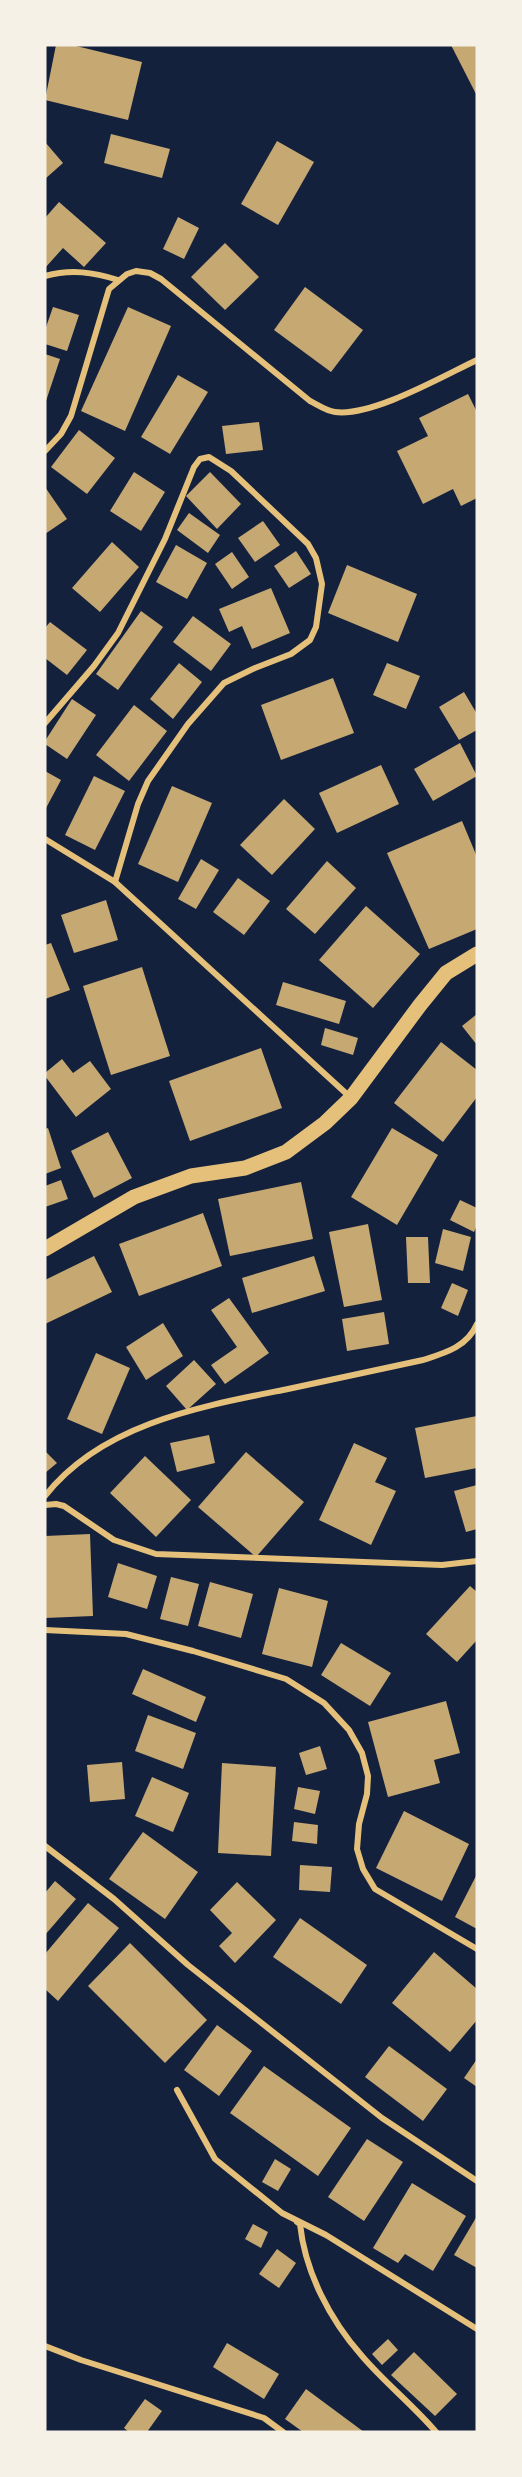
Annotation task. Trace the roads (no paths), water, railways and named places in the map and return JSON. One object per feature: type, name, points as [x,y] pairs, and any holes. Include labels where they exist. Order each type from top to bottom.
[{"type":"main road","points":[[45,1249],[134,1197],[191,1176],[245,1168],[286,1152],[325,1123],[351,1098],[446,973],[477,954]]},
{"type":"street","points":[[45,276],[69,272],[92,272],[118,280]]},
{"type":"street","points":[[45,451],[61,434],[71,416],[109,289],[127,274],[136,272],[150,273],[161,279],[310,401],[335,412],[362,409],[385,402],[477,360]]},
{"type":"street","points":[[45,723],[94,666],[118,633],[165,539],[194,467],[200,459],[209,457],[231,471],[308,544],[316,558],[322,584],[316,627],[310,640],[291,654],[237,675],[224,683],[188,724],[157,766],[145,788],[138,804],[116,882]]},
{"type":"street","points":[[45,838],[116,882],[351,1098]]},
{"type":"street","points":[[45,1496],[78,1463],[114,1439],[146,1425],[208,1405],[423,1360],[446,1353],[462,1344],[477,1324]]},
{"type":"street","points":[[45,1505],[64,1506],[114,1540],[156,1554],[442,1565],[477,1561]]},
{"type":"street","points":[[45,1630],[126,1634],[193,1651],[286,1679],[324,1703],[349,1730],[362,1753],[368,1776],[368,1794],[359,1824],[357,1849],[363,1869],[375,1889],[477,1949]]},
{"type":"street","points":[[45,1846],[114,1899],[188,1965],[382,2118],[477,2181]]},
{"type":"street","points":[[177,2090],[215,2159],[282,2213],[300,2224],[306,2257],[337,2324],[361,2355],[436,2432]]},
{"type":"street","points":[[282,2213],[326,2235],[477,2329]]},
{"type":"street","points":[[45,2346],[81,2360],[264,2418],[283,2432]]}]
